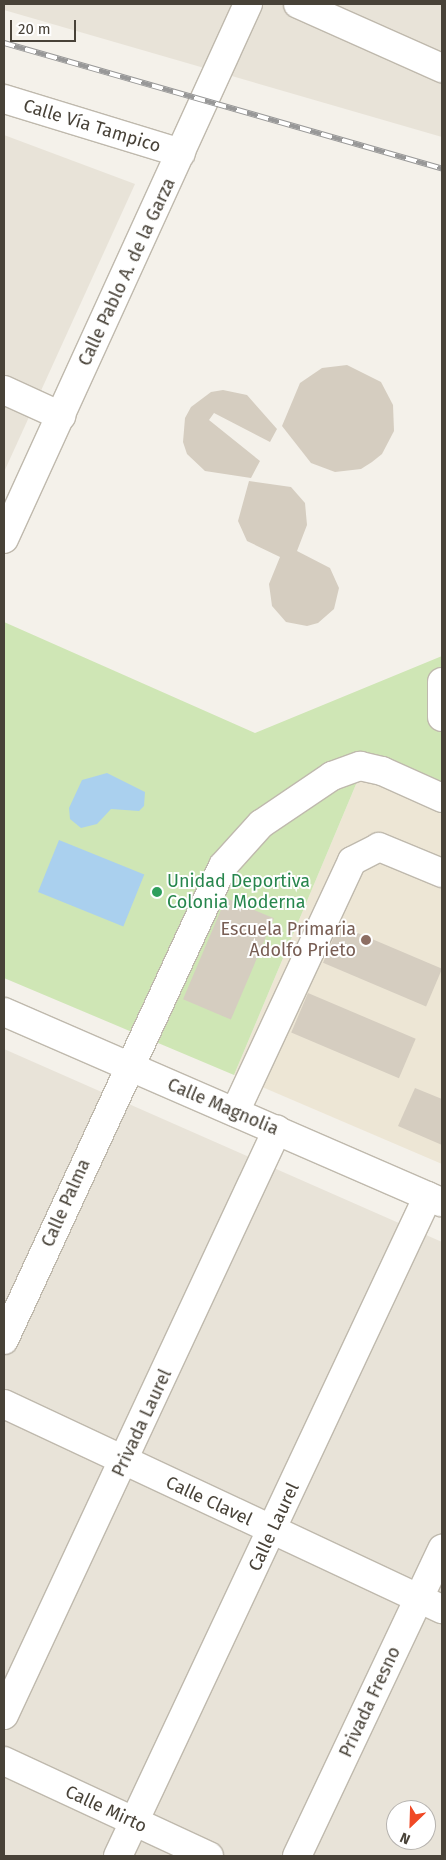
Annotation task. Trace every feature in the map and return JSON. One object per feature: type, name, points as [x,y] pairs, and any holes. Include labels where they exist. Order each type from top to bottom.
[{"type":"street","name":"Calle Pablo A. de la Garza","points":[[4,539],[248,4]]},
{"type":"street","points":[[298,4],[442,68]]},
{"type":"street","name":"Calle Vía Tampico","points":[[4,99],[181,153]]},
{"type":"street","points":[[4,390],[61,416]]},
{"type":"street","points":[[442,682],[442,717]]},
{"type":"street","name":"Calle Palma","points":[[4,1340],[223,866],[261,824],[332,776],[360,766],[382,771],[442,798]]},
{"type":"street","points":[[235,1112],[352,861],[379,847],[442,873]]},
{"type":"street","name":"Calle Magnolia","points":[[4,1012],[435,1199]]},
{"type":"street","name":"Privada Laurel","points":[[4,1715],[125,1461],[277,1130]]},
{"type":"street","name":"Calle Laurel","points":[[118,1856],[272,1531],[435,1199]]},
{"type":"street","name":"Calle Clavel","points":[[4,1404],[430,1604]]},
{"type":"street","name":"Privada Fresno","points":[[297,1856],[430,1604],[442,1549]]},
{"type":"street","name":"Calle Mirto","points":[[4,1761],[209,1856]]},
{"type":"shaded area","points":[[4,4],[442,4],[442,137],[4,10]]},
{"type":"shaded area","points":[[4,135],[135,184],[4,472]]},
{"type":"shaded area","name":"Escuela Primaria Adolfo Prieto","points":[[362,770],[442,805],[442,1164],[234,1075]]},
{"type":"shaded area","points":[[4,1049],[442,1242],[442,1856],[4,1856]]},
{"type":"green space","name":"Unidad Deportiva Colonia Moderna","points":[[4,622],[255,733],[442,656],[442,805],[362,770],[234,1075],[4,978]]},
{"type":"water","points":[[107,773],[145,792],[144,806],[139,811],[111,809],[97,824],[81,828],[70,819],[69,808],[82,780]]},
{"type":"water","points":[[59,840],[144,874],[123,926],[38,892]]},
{"type":"building","points":[[347,365],[381,382],[393,405],[394,431],[382,454],[372,462],[361,469],[335,472],[311,463],[282,426],[300,383],[322,368]]},
{"type":"building","points":[[223,390],[247,395],[277,429],[270,442],[214,413],[209,420],[260,461],[251,478],[205,471],[187,454],[183,442],[185,418],[191,407],[211,392]]},
{"type":"building","points":[[249,481],[291,487],[305,503],[307,525],[297,551],[330,568],[339,588],[334,609],[318,623],[307,626],[286,622],[272,606],[269,584],[280,557],[247,541],[238,521]]},
{"type":"building","points":[[226,898],[274,918],[231,1020],[183,999]]},
{"type":"building","points":[[339,925],[442,969],[426,1007],[323,963]]},
{"type":"building","points":[[308,993],[416,1039],[399,1078],[291,1033]]},
{"type":"building","points":[[415,1088],[442,1099],[442,1145],[398,1126]]},
{"type":"railway","points":[[4,43],[442,169]]},
{"type":"place","name":"Unidad Deportiva Colonia Moderna","points":[[157,892]]},
{"type":"place","name":"Escuela Primaria Adolfo Prieto","points":[[366,940]]}]
